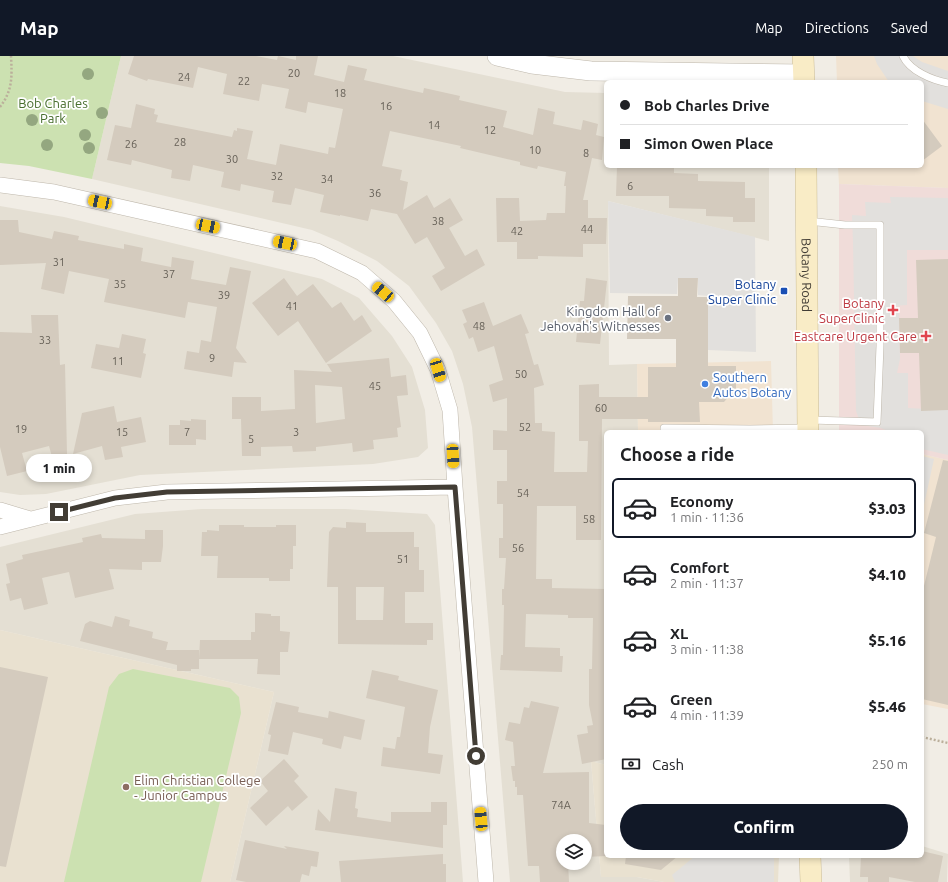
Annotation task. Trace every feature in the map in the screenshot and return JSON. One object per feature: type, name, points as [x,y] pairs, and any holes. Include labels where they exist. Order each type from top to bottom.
[{"type":"main road","name":"Botany Road","points":[[806,168],[808,427]]},
{"type":"main road","points":[[810,858],[811,882]]},
{"type":"street","points":[[497,56],[532,64],[591,71],[804,71]]},
{"type":"street","points":[[0,184],[54,192],[317,251],[362,274],[394,301],[420,333],[438,370],[450,410],[486,882]]},
{"type":"street","points":[[0,527],[115,498],[167,492],[455,487]]},
{"type":"street","points":[[0,510],[31,519]]},
{"type":"lane","points":[[903,56],[908,64],[932,79],[948,83]]},
{"type":"lane","points":[[664,430],[664,428],[750,429],[808,427],[877,422],[880,346],[880,224],[845,225],[807,221]]},
{"type":"path","points":[[0,107],[9,93],[12,79],[11,56]]},
{"type":"path","points":[[924,737],[948,743]]},
{"type":"shaded area","points":[[121,56],[393,56],[565,92],[604,93],[604,168],[769,168],[769,241],[608,201],[609,365],[637,364],[638,430],[604,430],[604,764],[591,761],[601,877],[637,877],[664,882],[510,882],[472,427],[463,384],[452,351],[436,323],[409,286],[377,261],[338,241],[312,230],[92,179]]},
{"type":"shaded area","points":[[836,56],[948,56],[948,188],[839,184],[838,168],[924,168],[924,80],[837,80]]},
{"type":"shaded area","points":[[874,56],[913,56],[922,62],[948,71],[948,109],[924,102],[924,80],[888,80],[877,64]]},
{"type":"shaded area","name":"Botany SuperClinic","points":[[839,184],[948,188],[948,460],[924,454],[924,430],[839,430]]},
{"type":"shaded area","points":[[890,197],[948,198],[948,250],[907,250],[907,305],[893,306],[899,314],[900,359],[897,373],[908,373],[908,408],[948,410],[948,455],[924,449],[924,430],[886,430],[861,425],[856,411],[852,215],[866,216],[865,202],[891,203]]},
{"type":"shaded area","points":[[608,201],[755,237],[756,352],[708,350],[708,296],[698,295],[698,278],[678,278],[677,294],[610,293]]},
{"type":"shaded area","points":[[0,206],[64,217],[322,279],[359,298],[392,336],[412,367],[425,410],[428,448],[418,457],[373,464],[140,475],[46,494],[20,495],[0,492]]},
{"type":"shaded area","points":[[771,361],[773,430],[638,430],[637,364]]},
{"type":"shaded area","points":[[924,454],[948,460],[948,709],[924,704]]},
{"type":"shaded area","points":[[924,456],[934,459],[924,505]]},
{"type":"shaded area","points":[[202,509],[345,509],[427,514],[435,525],[463,882],[230,882],[274,692],[0,630],[0,547],[135,514]]},
{"type":"shaded area","name":"Elim Christian College - Junior Campus","points":[[0,630],[274,692],[230,882],[0,882]]},
{"type":"shaded area","points":[[591,761],[604,764],[604,858],[779,858],[778,882],[664,882],[637,877],[601,877]]},
{"type":"shaded area","points":[[924,847],[948,854],[947,882],[850,882],[849,858],[924,858]]},
{"type":"shaded area","points":[[693,858],[774,858],[774,882],[675,882],[672,875]]},
{"type":"green space","name":"Bob Charles Park","points":[[0,56],[121,56],[92,179],[29,166],[0,163]]},
{"type":"green space","points":[[133,669],[230,688],[239,697],[241,713],[201,882],[64,882],[109,687],[119,674]]},
{"type":"building","points":[[134,56],[256,56],[277,60],[278,56],[296,60],[296,56],[318,56],[314,75],[344,82],[348,65],[367,69],[364,80],[423,93],[424,88],[460,96],[459,100],[507,111],[503,127],[533,135],[538,108],[555,112],[553,124],[581,130],[583,120],[598,124],[596,135],[604,137],[602,160],[592,158],[583,200],[588,200],[588,218],[607,218],[606,244],[583,244],[583,257],[538,256],[538,259],[517,259],[517,242],[497,242],[496,198],[519,198],[520,221],[546,220],[547,213],[565,213],[566,186],[564,186],[566,172],[538,166],[537,169],[520,165],[520,162],[460,148],[461,146],[390,131],[382,166],[402,170],[400,180],[408,182],[403,210],[427,195],[434,208],[450,198],[463,220],[449,228],[465,256],[477,249],[485,265],[441,291],[432,276],[445,268],[427,237],[415,244],[397,214],[371,209],[368,221],[340,216],[320,212],[324,195],[295,188],[291,205],[272,202],[274,191],[241,184],[240,191],[221,187],[224,172],[193,165],[190,181],[171,178],[172,170],[132,160],[131,165],[107,160],[115,125],[131,128],[136,104],[155,109],[154,114],[158,115],[156,122],[232,137],[234,130],[237,131],[237,128],[253,131],[247,159],[276,165],[280,144],[328,154],[329,147],[335,148],[343,109],[308,102],[306,113],[285,108],[289,89],[262,84],[259,101],[223,94],[227,74],[198,67],[193,88],[148,79],[147,81],[128,74]]},
{"type":"building","points":[[924,122],[942,146],[924,160]]},
{"type":"building","points":[[617,168],[674,168],[674,173],[698,174],[698,181],[745,182],[745,198],[755,198],[755,222],[733,222],[733,217],[706,216],[706,209],[669,208],[669,196],[616,196]]},
{"type":"building","points":[[0,220],[18,220],[19,232],[52,239],[54,231],[79,236],[78,240],[124,249],[124,244],[143,248],[141,261],[171,267],[172,257],[194,261],[191,279],[226,285],[230,267],[251,271],[236,348],[247,363],[234,362],[232,377],[184,369],[187,351],[199,353],[201,340],[211,342],[217,307],[188,302],[185,318],[104,302],[109,279],[69,271],[64,294],[41,289],[46,263],[0,265]]},
{"type":"building","points":[[948,259],[948,410],[921,411],[919,353],[900,353],[899,318],[918,318],[916,260]]},
{"type":"building","points":[[284,278],[297,296],[313,284],[332,308],[341,302],[354,321],[362,315],[372,331],[326,363],[298,321],[278,336],[252,303]]},
{"type":"building","points":[[586,278],[607,281],[600,344],[576,342],[580,301],[584,301]]},
{"type":"building","points":[[678,278],[698,278],[697,297],[708,297],[708,366],[736,366],[736,388],[724,402],[699,402],[700,422],[648,422],[648,419],[602,419],[601,540],[576,540],[576,506],[537,506],[536,579],[552,579],[552,588],[604,589],[604,759],[582,764],[577,735],[588,733],[587,726],[593,725],[589,705],[589,669],[592,669],[593,618],[568,618],[568,615],[526,614],[525,647],[560,648],[560,656],[563,656],[562,672],[500,670],[501,655],[503,655],[504,605],[502,605],[502,589],[504,589],[506,558],[499,558],[499,538],[503,538],[503,504],[497,504],[497,481],[507,481],[507,450],[493,450],[493,430],[507,431],[507,398],[493,402],[489,385],[503,380],[494,346],[478,352],[473,337],[469,339],[463,324],[467,322],[462,310],[484,302],[493,326],[521,314],[529,333],[525,334],[534,365],[538,364],[544,385],[534,388],[535,423],[542,423],[542,431],[555,432],[554,472],[587,472],[588,441],[579,441],[579,385],[599,384],[599,397],[648,397],[648,367],[676,367],[676,339],[627,339],[628,296],[678,296]]},
{"type":"building","points":[[31,315],[58,315],[60,365],[65,364],[67,454],[72,454],[77,470],[57,475],[49,446],[22,453],[27,471],[7,476],[0,447],[0,332],[32,333]]},
{"type":"building","points":[[122,334],[146,339],[143,353],[146,354],[141,378],[91,368],[96,344],[119,348]]},
{"type":"building","points":[[389,358],[391,377],[406,375],[408,395],[397,396],[401,427],[397,428],[398,437],[373,440],[374,449],[353,452],[352,443],[316,447],[316,451],[293,452],[292,446],[261,447],[261,456],[242,456],[241,419],[232,419],[232,397],[261,397],[261,411],[295,409],[294,370],[332,372],[327,364]],"holes":[[[315,385],[342,387],[345,419],[316,423]]]},
{"type":"building","points":[[114,406],[117,422],[141,417],[146,442],[121,447],[123,457],[105,460],[102,446],[73,454],[82,413]]},
{"type":"building","points":[[191,419],[206,420],[206,440],[196,439],[196,445],[169,445],[169,425],[180,425],[180,420],[191,421]]},
{"type":"building","points":[[943,460],[948,461],[948,705],[924,699],[924,586],[936,537],[924,533]]},
{"type":"building","points":[[346,522],[366,523],[366,532],[414,532],[414,547],[419,547],[419,570],[424,570],[424,592],[405,592],[405,623],[433,623],[433,640],[427,640],[427,645],[338,644],[338,587],[327,587],[329,532],[333,527],[346,528]],"holes":[[[356,587],[384,587],[383,620],[356,620]]]},
{"type":"building","points":[[219,525],[276,527],[276,525],[296,525],[296,546],[293,546],[293,569],[290,569],[290,581],[269,581],[269,578],[217,578],[218,556],[201,556],[202,532],[207,532],[207,530],[219,531]]},
{"type":"building","points":[[145,530],[163,530],[161,562],[142,562],[142,570],[109,569],[114,589],[75,598],[69,572],[42,578],[48,604],[24,610],[21,598],[10,601],[6,584],[10,583],[6,564],[23,559],[22,555],[83,542],[82,538],[101,534],[102,538],[145,539]]},
{"type":"building","points":[[255,613],[280,616],[280,631],[290,632],[288,652],[280,652],[280,675],[257,674],[258,659],[199,659],[200,640],[251,640],[251,632],[255,632]]},
{"type":"building","points":[[115,616],[130,620],[129,626],[153,632],[152,638],[168,642],[166,650],[199,650],[199,669],[191,669],[191,671],[177,671],[177,665],[80,641],[85,624],[90,621],[112,627]]},
{"type":"building","points":[[0,667],[48,677],[6,867],[0,866]]},
{"type":"building","points":[[372,670],[399,676],[398,680],[438,690],[430,727],[428,753],[443,755],[440,774],[381,766],[383,747],[395,749],[397,737],[400,737],[405,707],[366,698]]},
{"type":"building","points":[[531,701],[559,707],[543,773],[589,772],[589,823],[604,825],[604,856],[592,857],[592,834],[556,834],[556,870],[568,870],[569,882],[540,882],[539,866],[528,866],[523,795],[517,795],[517,787],[515,787],[515,781],[513,781],[511,766],[515,766],[513,742],[505,740],[509,722],[520,724],[524,707],[529,708]]},
{"type":"building","points":[[276,702],[299,707],[298,712],[328,718],[329,711],[365,720],[361,740],[344,736],[341,749],[322,744],[323,739],[293,732],[288,755],[268,751],[271,735],[268,734]]},
{"type":"building","points":[[284,759],[299,776],[294,781],[308,797],[292,811],[288,806],[266,826],[250,808],[268,791],[260,781]]},
{"type":"building","points":[[335,788],[357,792],[355,808],[358,809],[357,817],[391,822],[391,812],[431,812],[431,802],[447,802],[447,825],[443,825],[443,848],[315,830],[318,809],[330,822]]},
{"type":"building","points":[[245,840],[287,849],[284,846],[319,852],[317,867],[311,866],[309,876],[302,874],[300,882],[246,882],[236,880]]},
{"type":"building","points":[[924,851],[943,856],[938,882],[915,882],[889,877],[889,882],[868,882],[868,877],[860,877],[861,858],[924,858]]},
{"type":"building","points":[[443,854],[443,864],[446,864],[446,882],[341,882],[339,861]]},
{"type":"building","points":[[626,858],[676,858],[661,870],[625,864]]},
{"type":"place","name":"Botany Super Clinic","points":[[784,291]]},
{"type":"place","name":"Botany SuperClinic","points":[[893,310]]},
{"type":"place","name":"Kingdom Hall of Jehovah's Witnesses","points":[[668,318]]},
{"type":"place","name":"Eastcare Urgent Care","points":[[926,336]]},
{"type":"place","name":"Southern Autos Botany","points":[[705,384]]},
{"type":"place","name":"Elim Christian College - Junior Campus","points":[[126,787]]},
{"type":"route","points":[[59,512],[115,498],[167,492],[455,487],[476,756]]}]
